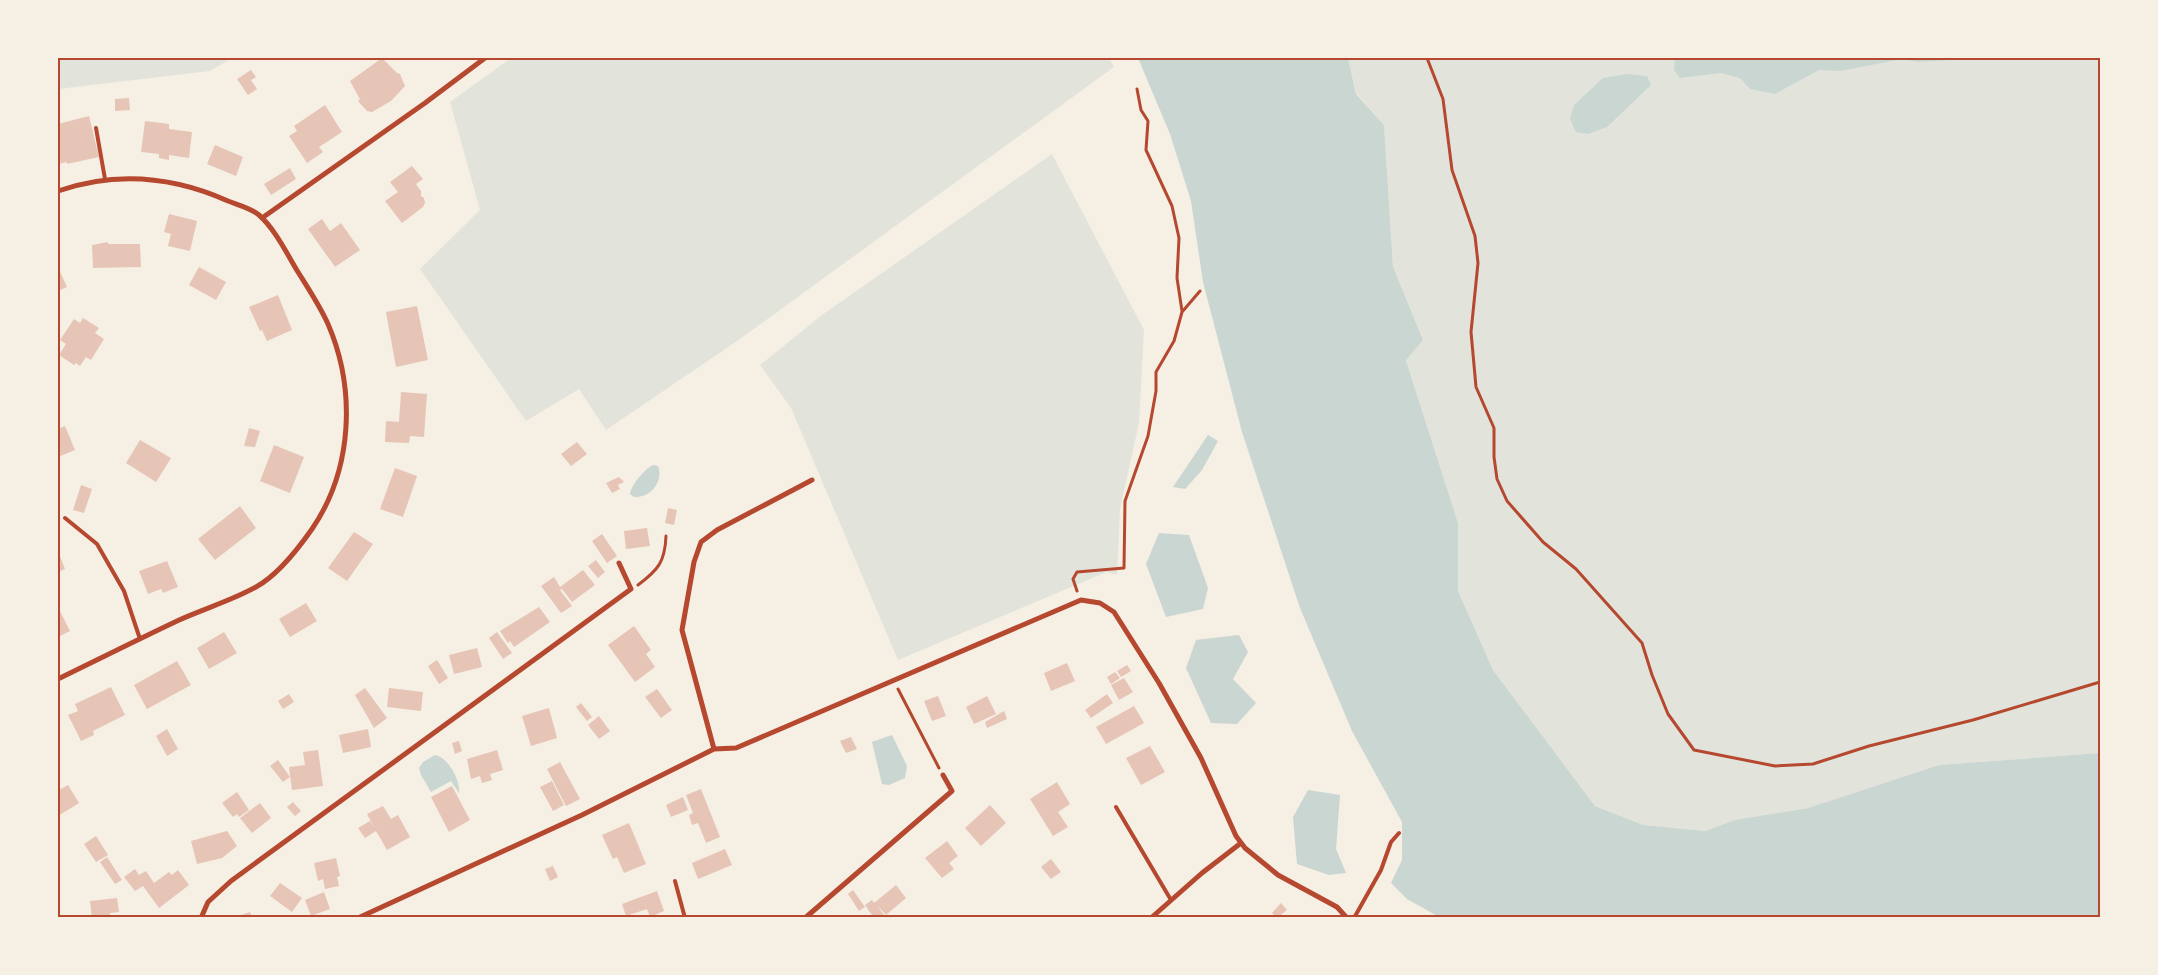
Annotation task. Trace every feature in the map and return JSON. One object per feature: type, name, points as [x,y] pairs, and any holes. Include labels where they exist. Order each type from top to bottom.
[{"type":"street","points":[[262,218],[485,58]]},
{"type":"street","points":[[58,191],[105,179],[158,179],[216,195],[258,214],[294,266],[327,322],[339,355],[346,397],[346,423],[339,476],[313,528],[271,576],[258,586],[180,620],[58,679]]},
{"type":"street","points":[[714,749],[682,630],[694,562],[701,542],[717,530],[812,480]]},
{"type":"street","points":[[201,918],[208,902],[231,881],[631,589],[618,563]]},
{"type":"street","points":[[358,918],[582,815],[714,749],[736,748],[1082,600],[1100,603],[1114,612],[1159,683],[1201,758],[1242,844],[1278,875],[1337,907],[1347,918]]},
{"type":"street","points":[[805,918],[952,791],[943,775]]},
{"type":"street","points":[[1151,918],[1242,844]]},
{"type":"lane","points":[[96,128],[105,179]]},
{"type":"lane","points":[[65,518],[97,544],[124,591],[140,639]]},
{"type":"lane","points":[[1116,807],[1171,900]]},
{"type":"lane","points":[[1354,918],[1381,870],[1391,842],[1399,833]]},
{"type":"lane","points":[[675,882],[685,918]]},
{"type":"path","points":[[1427,58],[1443,99],[1452,170],[1475,236],[1478,263],[1471,332],[1476,387],[1494,428],[1494,457],[1497,479],[1507,501],[1543,542],[1576,569],[1642,643],[1652,675],[1668,714],[1694,750],[1775,766],[1813,764],[1869,746],[1973,720],[2100,682]]},
{"type":"path","points":[[1077,591],[1072,579],[1078,572],[1124,568],[1125,501],[1148,436],[1156,391],[1156,372],[1174,341],[1182,312],[1177,278],[1179,238],[1172,206],[1146,150],[1148,121],[1140,110],[1137,89]]},
{"type":"path","points":[[1182,312],[1200,291]]},
{"type":"path","points":[[631,589],[649,576],[663,561],[666,536]]},
{"type":"path","points":[[893,680],[943,775]]},
{"type":"shaded area","points":[[58,58],[232,58],[210,71],[58,89]]},
{"type":"shaded area","points":[[511,58],[1109,58],[1114,67],[740,339],[606,430],[579,389],[526,421],[420,269],[480,210],[450,102]]},
{"type":"shaded area","points":[[1138,58],[1348,58],[1356,94],[1384,125],[1393,267],[1423,340],[1406,360],[1458,523],[1458,591],[1493,670],[1595,806],[1643,825],[1705,831],[1735,820],[1808,808],[1939,765],[2100,753],[2100,917],[1441,918],[1407,899],[1391,883],[1402,860],[1402,822],[1352,731],[1300,608],[1242,432],[1203,282],[1191,201],[1170,134]]},
{"type":"shaded area","points":[[1348,58],[2100,58],[2100,753],[1939,765],[1808,808],[1735,820],[1705,831],[1643,825],[1595,806],[1493,670],[1458,591],[1458,523],[1406,359],[1423,340],[1393,267],[1384,125],[1356,93]]},
{"type":"shaded area","points":[[1675,58],[1981,58],[1918,62],[1902,59],[1840,71],[1819,70],[1775,94],[1750,89],[1740,78],[1721,73],[1680,78],[1674,70]]},
{"type":"shaded area","points":[[1627,74],[1647,76],[1651,85],[1607,127],[1588,134],[1576,132],[1570,119],[1574,105],[1603,78]]},
{"type":"shaded area","points":[[1052,154],[1144,330],[1139,423],[1120,509],[1117,575],[1107,572],[898,660],[791,408],[760,365],[822,315]]},
{"type":"shaded area","points":[[1208,435],[1218,441],[1202,470],[1185,489],[1173,487]]},
{"type":"shaded area","points":[[654,465],[658,466],[659,478],[654,488],[645,495],[634,497],[630,494],[636,481]]},
{"type":"shaded area","points":[[1159,533],[1189,535],[1208,588],[1203,609],[1166,617],[1146,564]]},
{"type":"shaded area","points":[[1239,635],[1248,652],[1233,679],[1256,703],[1237,724],[1211,723],[1186,668],[1196,640]]},
{"type":"shaded area","points":[[892,735],[907,766],[905,778],[889,785],[882,784],[872,742]]},
{"type":"shaded area","points":[[435,755],[445,760],[453,770],[458,782],[459,793],[451,781],[431,792],[419,768],[423,762]]},
{"type":"shaded area","points":[[1308,790],[1340,795],[1336,849],[1346,873],[1329,875],[1297,864],[1293,817]]},
{"type":"building","points":[[382,58],[400,74],[405,86],[391,101],[372,112],[367,111],[358,101],[360,99],[350,81]]},
{"type":"building","points":[[251,70],[256,77],[251,80],[257,89],[248,95],[237,79]]},
{"type":"building","points":[[129,98],[130,110],[115,111],[115,99]]},
{"type":"building","points":[[325,105],[342,132],[319,147],[323,152],[307,163],[289,136],[297,131],[294,126]]},
{"type":"building","points":[[89,116],[99,157],[67,164],[67,162],[58,164],[58,124]]},
{"type":"building","points":[[145,121],[169,124],[169,129],[192,132],[189,158],[169,155],[169,160],[159,158],[159,154],[141,152]]},
{"type":"building","points":[[215,145],[243,157],[236,176],[207,164]]},
{"type":"building","points":[[412,166],[423,179],[416,184],[421,191],[421,196],[424,198],[425,203],[423,207],[402,223],[385,201],[398,192],[390,182]]},
{"type":"building","points":[[290,168],[296,179],[271,195],[264,184]]},
{"type":"building","points":[[169,214],[197,221],[190,251],[168,246],[171,234],[164,232]]},
{"type":"building","points":[[322,219],[330,231],[341,223],[360,250],[335,267],[308,229]]},
{"type":"building","points":[[108,242],[108,244],[140,244],[141,267],[93,268],[92,245]]},
{"type":"building","points":[[58,267],[67,287],[58,291]]},
{"type":"building","points":[[199,267],[226,282],[216,300],[189,285]]},
{"type":"building","points":[[278,295],[292,330],[267,341],[262,330],[260,331],[249,307]]},
{"type":"building","points":[[417,306],[428,360],[396,367],[386,312]]},
{"type":"building","points":[[83,318],[99,328],[95,333],[104,339],[91,360],[86,357],[80,366],[76,363],[74,365],[59,355],[66,344],[60,340],[74,319],[80,323]]},
{"type":"building","points":[[401,392],[427,394],[424,437],[410,436],[409,443],[385,442],[386,421],[399,422]]},
{"type":"building","points":[[65,426],[75,450],[58,457],[58,429]]},
{"type":"building","points":[[249,428],[260,431],[255,447],[244,446]]},
{"type":"building","points":[[140,440],[171,458],[156,482],[126,463]]},
{"type":"building","points":[[577,442],[587,454],[571,466],[561,454]]},
{"type":"building","points":[[274,445],[304,457],[290,493],[260,481]]},
{"type":"building","points":[[395,468],[417,476],[403,517],[380,509]]},
{"type":"building","points":[[619,477],[624,482],[618,485],[620,489],[612,493],[606,483]]},
{"type":"building","points":[[81,485],[92,489],[84,513],[73,510]]},
{"type":"building","points":[[240,506],[256,528],[215,560],[198,539]]},
{"type":"building","points":[[668,508],[677,510],[674,525],[665,523]]},
{"type":"building","points":[[647,528],[650,546],[626,549],[624,531]]},
{"type":"building","points":[[354,532],[373,544],[347,581],[328,568]]},
{"type":"building","points":[[602,534],[617,556],[607,563],[592,541]]},
{"type":"building","points":[[58,551],[65,569],[58,572]]},
{"type":"building","points":[[596,560],[605,572],[598,578],[588,566]]},
{"type":"building","points":[[167,561],[178,587],[163,593],[161,589],[148,594],[139,571]]},
{"type":"building","points":[[583,570],[595,585],[572,602],[562,589],[560,590],[572,606],[561,613],[541,586],[554,577],[560,587]]},
{"type":"building","points":[[306,603],[317,621],[290,637],[279,619]]},
{"type":"building","points":[[539,607],[550,622],[514,647],[510,641],[508,643],[500,631]]},
{"type":"building","points":[[60,611],[70,631],[58,637],[58,612]]},
{"type":"building","points":[[634,626],[651,650],[646,654],[655,667],[635,682],[608,645]]},
{"type":"building","points":[[224,632],[237,653],[209,669],[197,648]]},
{"type":"building","points":[[497,632],[512,653],[503,659],[489,638]]},
{"type":"building","points":[[477,648],[482,667],[454,674],[449,655]]},
{"type":"building","points":[[437,660],[448,678],[439,684],[428,666]]},
{"type":"building","points":[[177,661],[191,685],[147,709],[134,685]]},
{"type":"building","points":[[1067,663],[1075,681],[1051,691],[1044,673]]},
{"type":"building","points":[[1127,665],[1131,671],[1121,677],[1117,671]]},
{"type":"building","points":[[1115,672],[1120,678],[1111,684],[1107,677]]},
{"type":"building","points":[[1124,678],[1133,692],[1119,700],[1111,685]]},
{"type":"building","points":[[111,687],[125,715],[93,731],[94,735],[81,741],[68,715],[78,711],[75,704]]},
{"type":"building","points":[[365,688],[387,718],[374,728],[355,695]]},
{"type":"building","points":[[389,688],[423,692],[421,711],[387,707]]},
{"type":"building","points":[[657,689],[672,710],[661,718],[645,697]]},
{"type":"building","points":[[289,694],[294,702],[283,709],[278,701]]},
{"type":"building","points":[[1107,694],[1113,703],[1091,718],[1085,710]]},
{"type":"building","points":[[938,696],[946,716],[932,721],[924,701]]},
{"type":"building","points":[[987,696],[996,714],[974,724],[966,707]]},
{"type":"building","points":[[581,703],[592,717],[587,721],[576,707]]},
{"type":"building","points":[[1134,706],[1144,723],[1106,744],[1096,727]]},
{"type":"building","points":[[549,708],[557,738],[531,746],[522,716]]},
{"type":"building","points":[[1004,711],[1007,719],[987,728],[985,722]]},
{"type":"building","points":[[599,716],[610,731],[599,739],[588,725]]},
{"type":"building","points":[[167,729],[178,749],[167,756],[156,736]]},
{"type":"building","points":[[368,729],[371,747],[343,753],[339,735]]},
{"type":"building","points":[[851,737],[857,749],[846,753],[840,741]]},
{"type":"building","points":[[459,741],[462,751],[455,754],[452,743]]},
{"type":"building","points":[[1150,746],[1165,772],[1141,785],[1126,758]]},
{"type":"building","points":[[318,750],[323,786],[292,790],[289,767],[305,765],[303,752]]},
{"type":"building","points":[[497,750],[503,770],[490,774],[492,780],[482,783],[480,776],[471,779],[467,759]]},
{"type":"building","points":[[278,760],[290,777],[283,782],[270,766]]},
{"type":"building","points":[[560,762],[580,799],[566,806],[547,769]]},
{"type":"building","points":[[552,781],[564,805],[553,811],[540,787]]},
{"type":"building","points":[[1057,782],[1070,804],[1058,812],[1068,827],[1053,836],[1030,799]]},
{"type":"building","points":[[68,785],[79,803],[58,816],[58,786],[59,790]]},
{"type":"building","points":[[452,786],[470,820],[449,832],[431,797]]},
{"type":"building","points":[[701,789],[720,837],[706,843],[698,823],[692,825],[689,815],[693,813],[686,795]]},
{"type":"building","points":[[237,792],[249,810],[239,817],[237,814],[233,817],[222,803]]},
{"type":"building","points":[[683,797],[688,810],[671,817],[666,805]]},
{"type":"building","points":[[293,802],[301,811],[295,816],[287,807]]},
{"type":"building","points":[[260,803],[271,818],[252,833],[240,818]]},
{"type":"building","points":[[990,805],[1006,823],[981,846],[965,828]]},
{"type":"building","points":[[383,806],[391,819],[398,815],[410,837],[387,850],[376,831],[365,838],[358,828],[370,821],[375,829],[367,814]]},
{"type":"building","points":[[629,823],[646,864],[624,873],[617,857],[613,859],[602,835]]},
{"type":"building","points":[[227,831],[237,846],[222,858],[197,864],[191,841]]},
{"type":"building","points":[[96,836],[108,855],[96,862],[84,844]]},
{"type":"building","points":[[947,841],[958,856],[949,863],[954,869],[942,878],[925,858]]},
{"type":"building","points":[[725,849],[732,865],[698,879],[692,863]]},
{"type":"building","points":[[107,857],[122,880],[115,884],[100,862]]},
{"type":"building","points":[[336,858],[340,876],[337,877],[339,886],[325,889],[323,879],[318,881],[314,863]]},
{"type":"building","points":[[1051,859],[1061,872],[1051,879],[1041,867]]},
{"type":"building","points":[[553,866],[558,877],[550,881],[545,869]]},
{"type":"building","points":[[135,869],[139,875],[146,871],[154,883],[169,872],[172,875],[178,870],[189,885],[159,908],[143,886],[135,891],[124,877]]},
{"type":"building","points":[[280,883],[302,898],[292,912],[270,896]]},
{"type":"building","points":[[896,885],[906,898],[886,915],[877,905],[886,918],[874,918],[865,905],[872,900],[874,903]]},
{"type":"building","points":[[853,890],[865,907],[859,911],[848,894]]},
{"type":"building","points":[[657,891],[664,911],[650,917],[647,909],[626,916],[622,904]]},
{"type":"building","points":[[324,892],[330,909],[311,916],[305,900]]},
{"type":"building","points":[[117,898],[119,912],[110,913],[110,918],[92,918],[90,901]]},
{"type":"building","points":[[1281,903],[1287,910],[1277,918],[1272,913]]},
{"type":"building","points":[[250,912],[252,918],[236,918],[236,917]]}]
